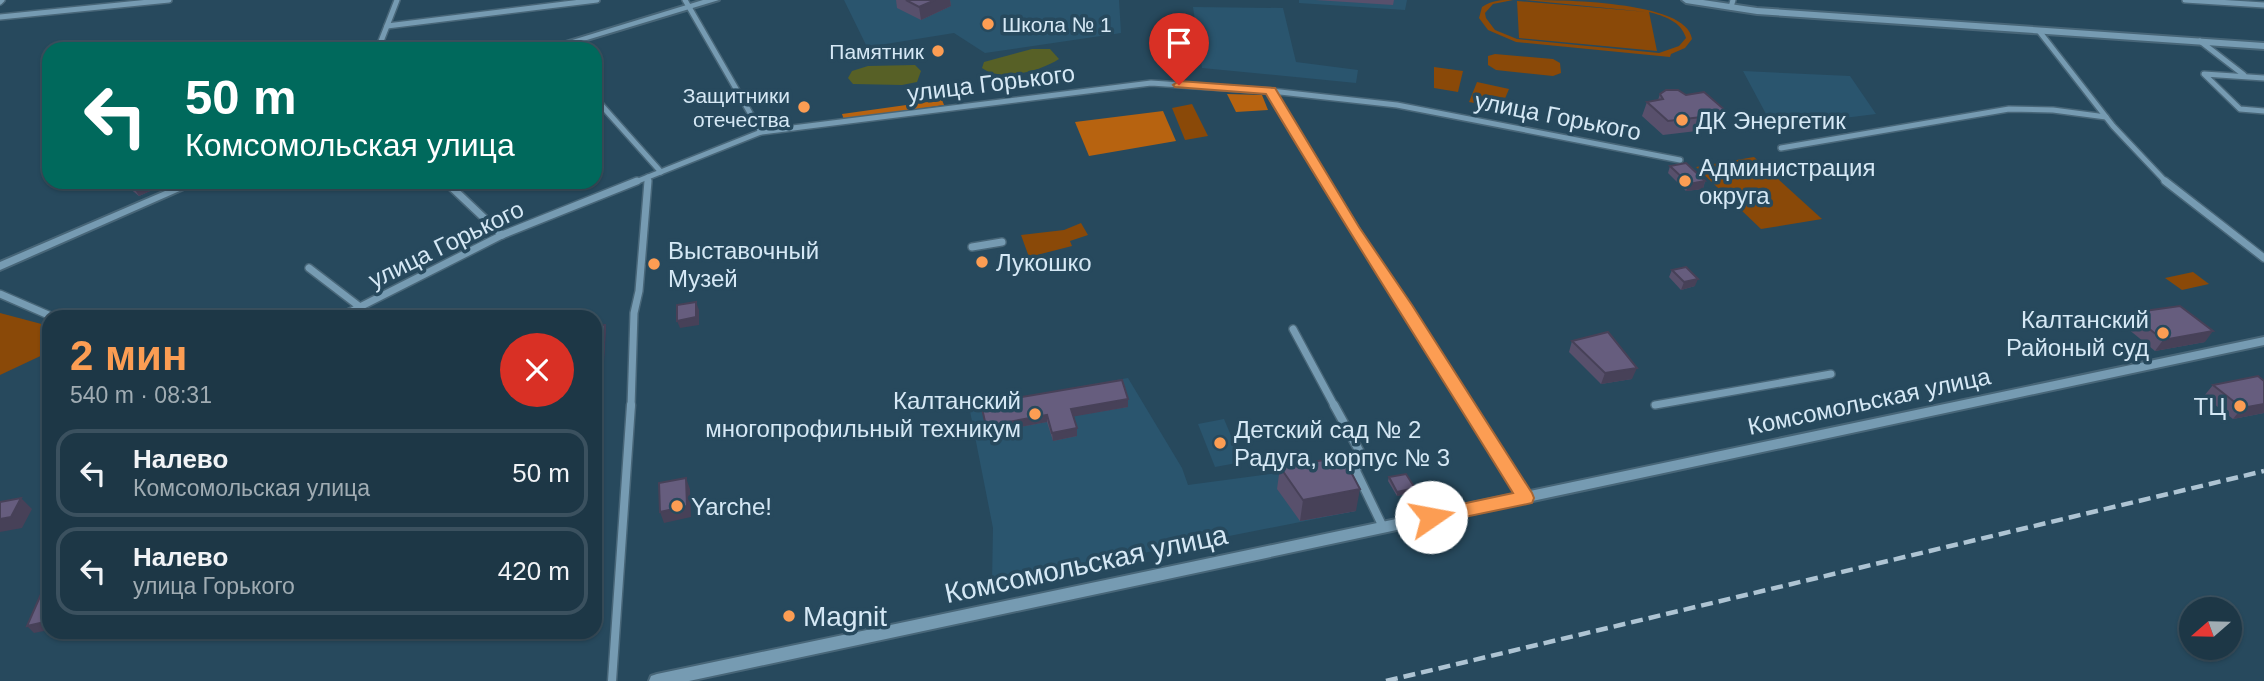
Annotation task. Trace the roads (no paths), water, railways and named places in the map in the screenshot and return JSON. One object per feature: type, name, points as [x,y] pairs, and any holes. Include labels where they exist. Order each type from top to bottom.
[{"type":"street","points":[[0,16],[169,0]]},
{"type":"street","points":[[381,42],[397,0]]},
{"type":"street","points":[[387,26],[597,0]]},
{"type":"street","points":[[569,42],[687,3],[715,0]]},
{"type":"street","points":[[1686,0],[2039,31],[2264,46]]},
{"type":"street","points":[[2185,0],[2264,5]]},
{"type":"street","points":[[687,3],[761,132]]},
{"type":"street","points":[[2039,31],[2106,117],[2162,178],[2221,227],[2264,258]]},
{"type":"street","points":[[2200,41],[2245,76]]},
{"type":"street","points":[[2264,78],[2204,74],[2240,109],[2264,111]]},
{"type":"street","name":"улица Горького","points":[[354,310],[502,235],[761,132],[1151,83],[1270,91],[1397,105],[1680,160]]},
{"type":"street","points":[[1270,91],[1352,227],[1407,308],[1525,498]]},
{"type":"street","points":[[602,106],[661,172]]},
{"type":"street","points":[[1781,148],[2009,109],[2053,110],[2106,117]]},
{"type":"street","points":[[612,681],[629,448],[634,313],[639,291],[648,177]]},
{"type":"street","points":[[0,267],[179,189]]},
{"type":"street","points":[[453,189],[502,235]]},
{"type":"street","points":[[972,247],[1002,242]]},
{"type":"street","points":[[309,268],[360,307]]},
{"type":"street","points":[[0,294],[42,312]]},
{"type":"street","points":[[1293,329],[1361,454],[1356,471],[1383,527]]},
{"type":"street","name":"Комсомольская улица","points":[[657,681],[2264,341]]},
{"type":"street","points":[[1655,405],[1831,374]]},
{"type":"railway","points":[[1386,681],[2264,471]]},
{"type":"place","name":"Школа № 1","points":[[988,24]]},
{"type":"place","name":"Памятник","points":[[938,51]]},
{"type":"place","name":"Защитники отечества","points":[[804,107]]},
{"type":"place","name":"ДК Энергетик","points":[[1682,120]]},
{"type":"place","name":"Администрация округа","points":[[1685,181]]},
{"type":"place","name":"Лукошко","points":[[982,262]]},
{"type":"place","name":"Выставочный Музей","points":[[654,264]]},
{"type":"place","name":"Калтанский Районый суд","points":[[2163,333]]},
{"type":"place","name":"ТЦ","points":[[2240,406]]},
{"type":"place","name":"Калтанский многопрофильный техникум","points":[[1035,414]]},
{"type":"place","name":"Детский сад № 2 Радуга, корпус № 3","points":[[1220,443]]},
{"type":"place","name":"Yarche!","points":[[677,506]]},
{"type":"place","name":"Magnit","points":[[789,616]]}]
